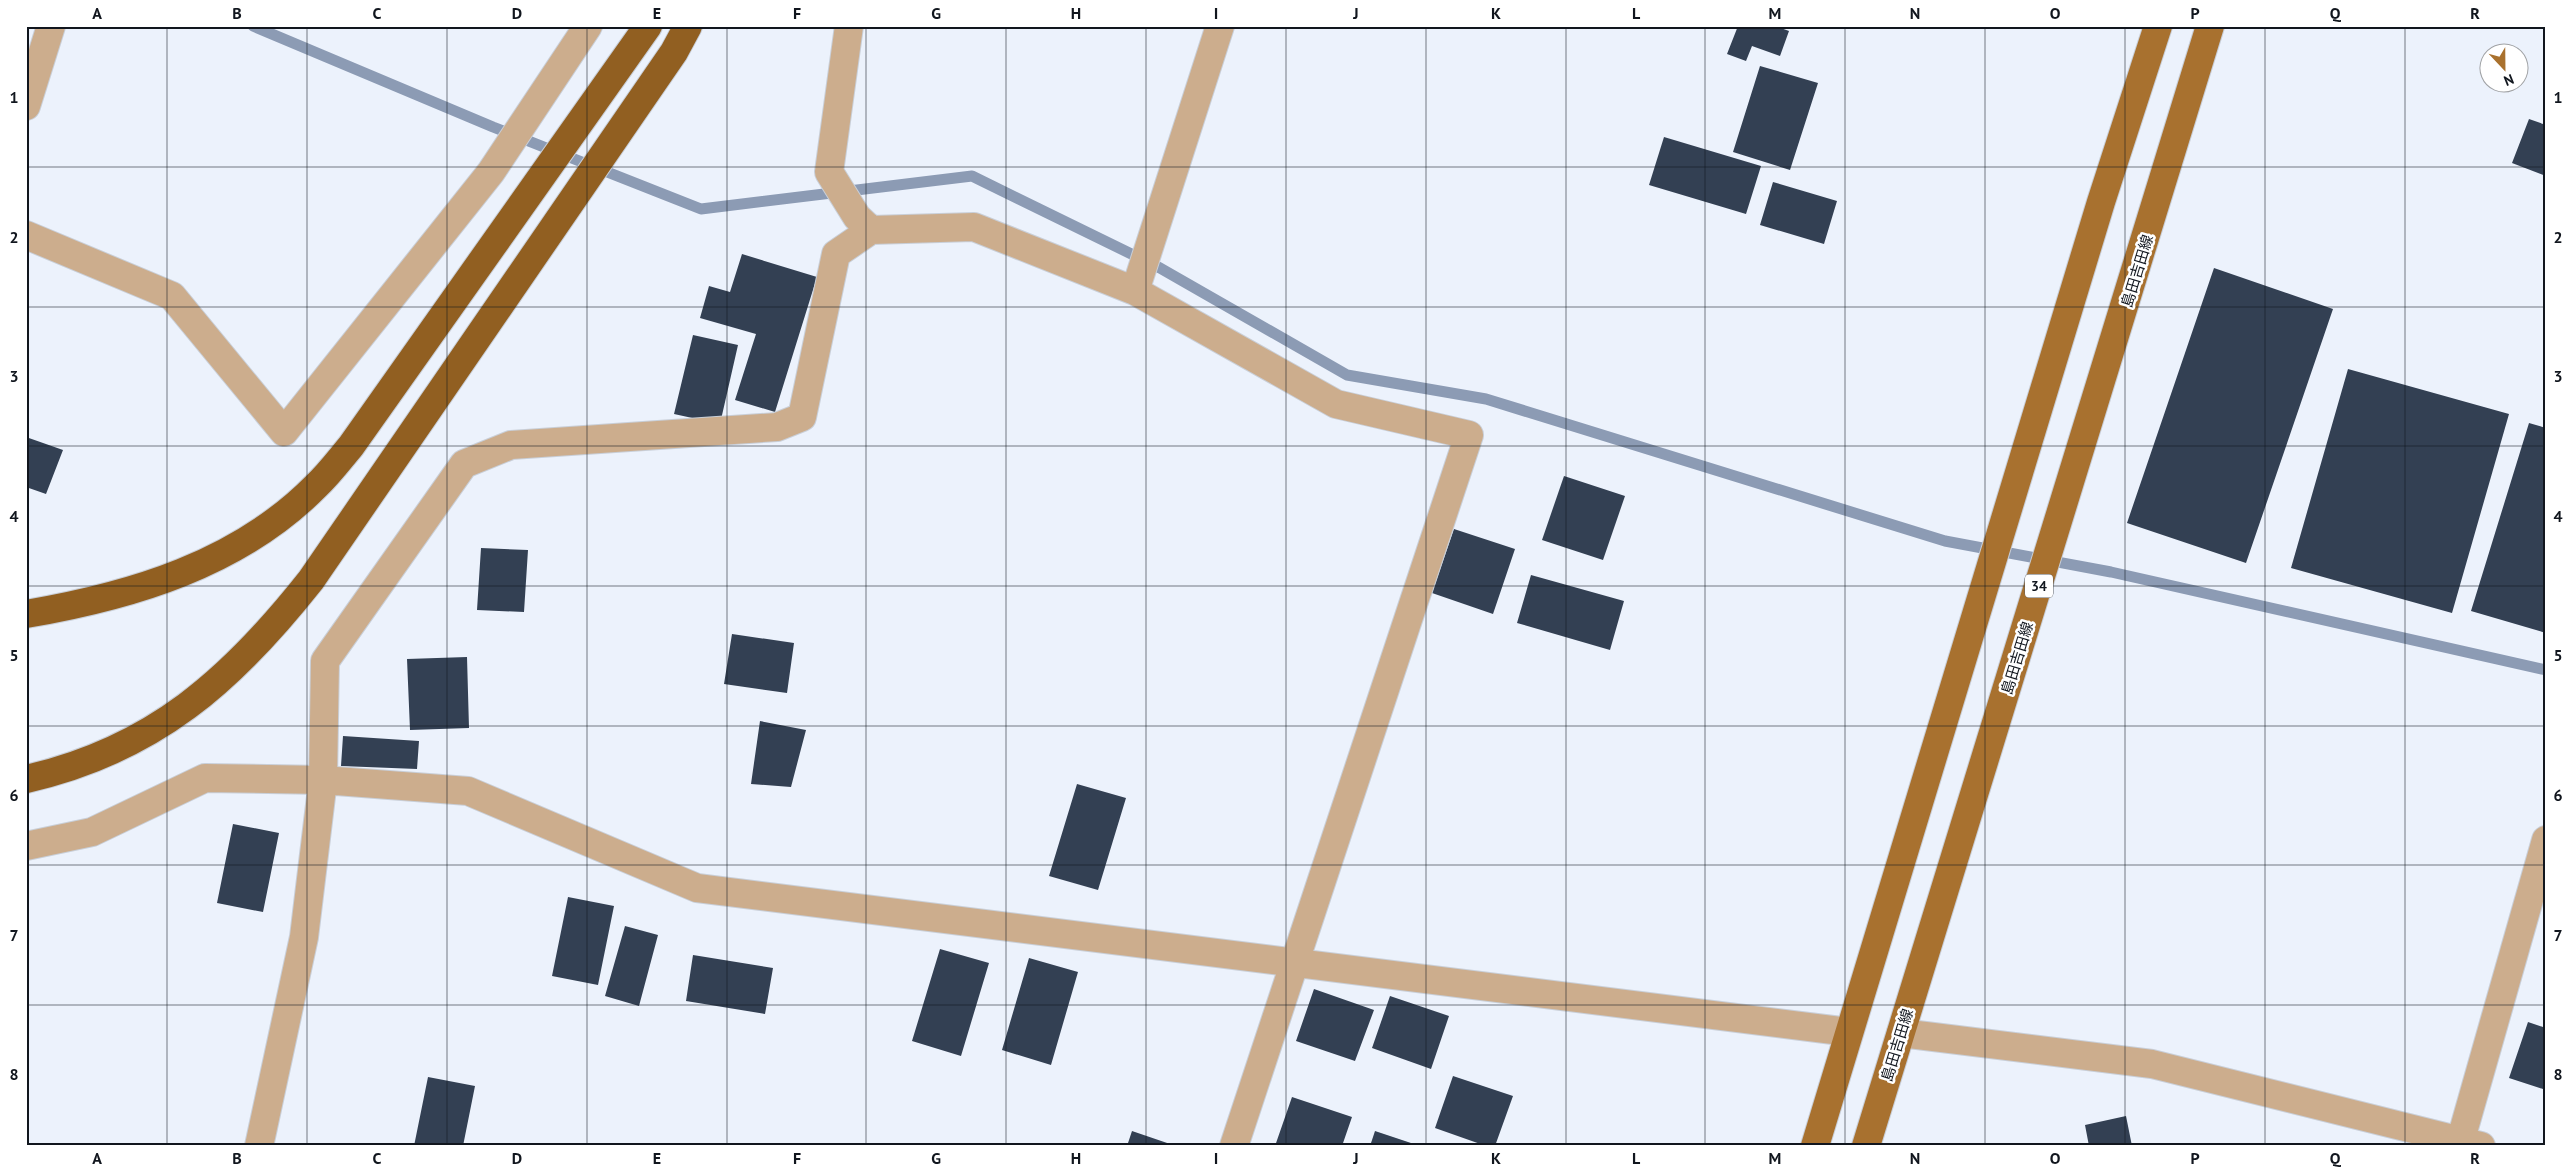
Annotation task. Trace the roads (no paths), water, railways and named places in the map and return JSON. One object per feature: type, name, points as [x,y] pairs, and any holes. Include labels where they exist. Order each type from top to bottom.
[{"type":"highway","points":[[26,614],[83,604],[130,592],[190,570],[235,548],[276,521],[316,486],[351,446],[648,26]]},
{"type":"highway","points":[[26,779],[93,759],[141,737],[189,706],[235,668],[274,627],[311,580],[668,60],[688,26]]},
{"type":"main road","points":[[1814,1146],[2095,221],[2158,26]]},
{"type":"main road","name":"島田吉田線","points":[[1866,1146],[2210,26]]},
{"type":"street","points":[[26,106],[51,26]]},
{"type":"street","points":[[26,235],[172,296],[284,432],[491,172],[588,26]]},
{"type":"street","points":[[849,26],[828,172],[864,223]]},
{"type":"street","points":[[1135,291],[1220,26]]},
{"type":"street","points":[[259,1146],[304,937],[323,780],[325,661],[464,464],[511,445],[777,427],[802,416],[836,254],[864,223],[974,227],[1135,291],[1336,404],[1469,435],[1234,1146]]},
{"type":"street","points":[[26,846],[92,832],[205,778],[323,780],[468,791],[697,888],[1849,1032]]},
{"type":"street","points":[[1901,1033],[2152,1064],[2467,1144],[2546,840]]},
{"type":"waterway","points":[[253,26],[493,127],[701,209],[972,176],[1160,268],[1347,375],[1486,399],[1945,541],[2111,572],[2546,670]]}]
